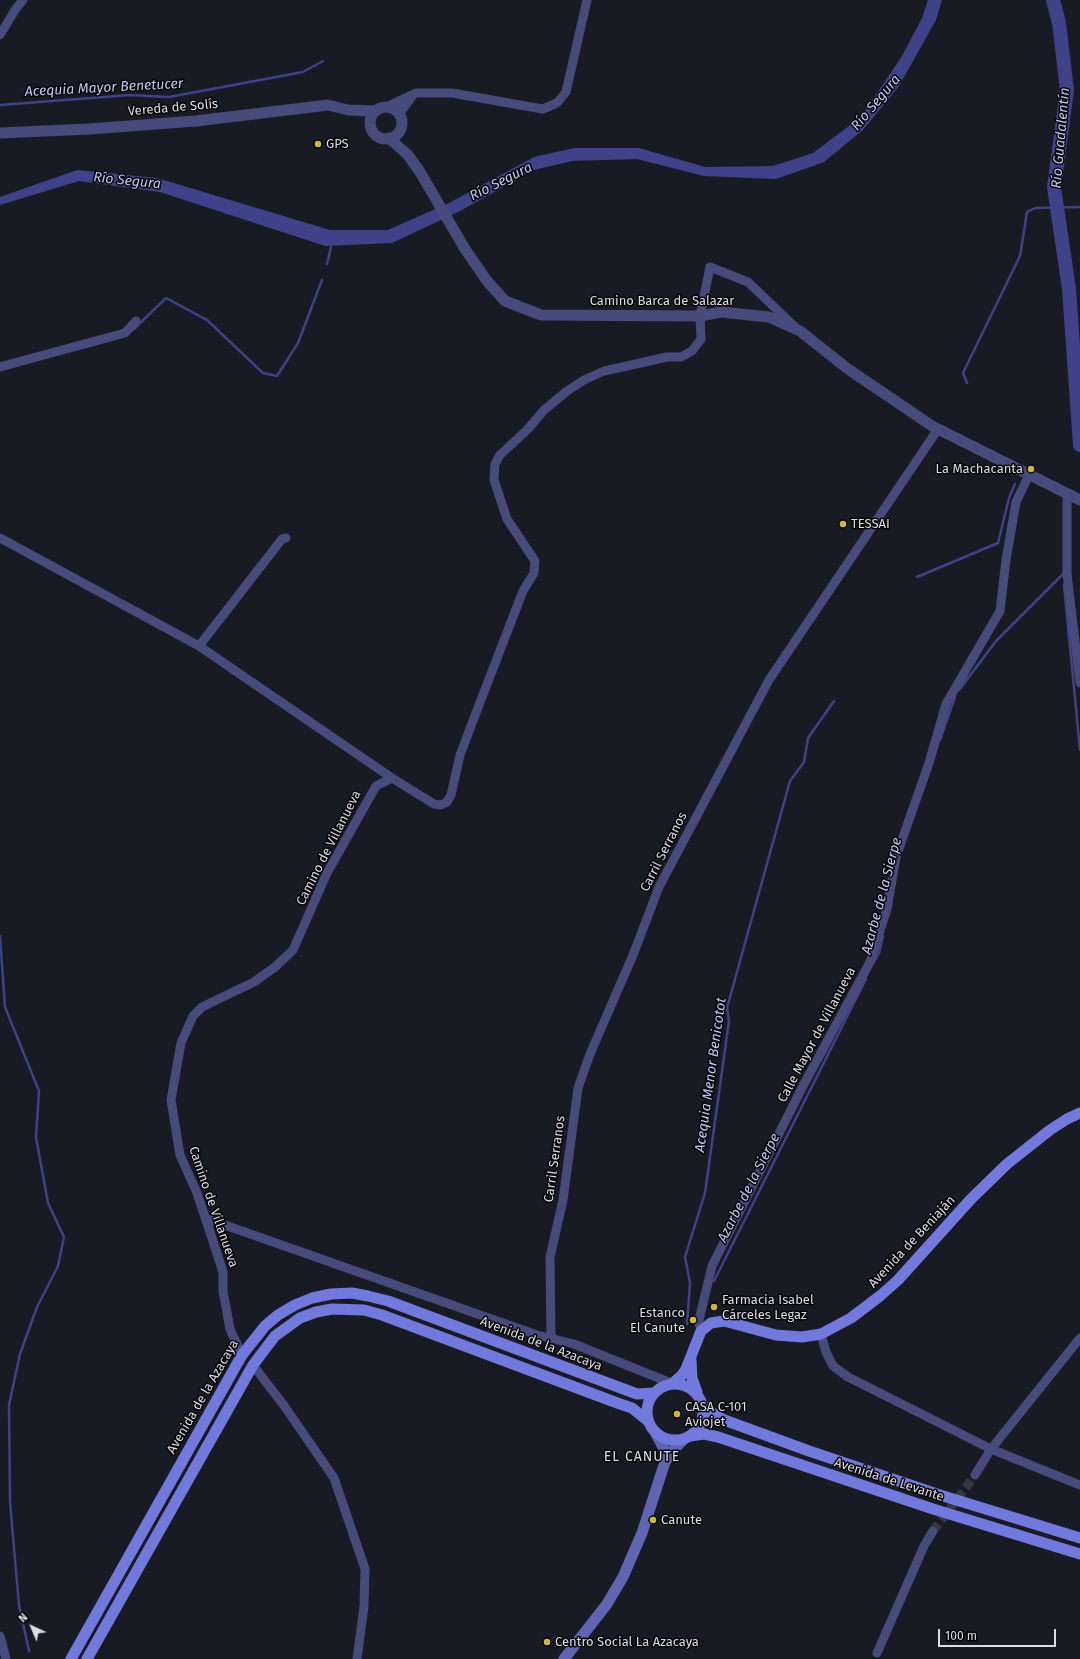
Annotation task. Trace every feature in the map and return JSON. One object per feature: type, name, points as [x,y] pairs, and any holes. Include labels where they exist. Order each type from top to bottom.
[{"type":"main road","name":"Avenida de Beniaján","points":[[702,1330],[711,1322],[720,1321],[786,1337],[813,1337],[851,1318],[880,1296],[909,1268],[995,1175],[1050,1130],[1080,1113]]},
{"type":"main road","name":"Avenida de la Azacaya","points":[[72,1659],[242,1355],[265,1326],[278,1315],[295,1305],[312,1298],[325,1295],[352,1293],[388,1301],[637,1394],[654,1393]]},
{"type":"main road","name":"Avenida de la Azacaya","points":[[87,1659],[253,1365],[275,1336],[300,1318],[316,1312],[332,1309],[364,1310],[382,1315],[632,1408],[648,1421]]},
{"type":"main road","points":[[665,1462],[664,1449],[648,1421],[647,1406],[654,1393],[665,1385],[672,1383],[682,1375],[692,1355],[696,1339],[702,1330]]},
{"type":"main road","points":[[564,1659],[604,1609],[623,1577],[642,1533],[665,1462],[672,1451],[697,1430],[702,1423],[704,1414],[703,1405],[692,1378],[692,1355]]},
{"type":"main road","points":[[672,1383],[686,1385],[697,1392]]},
{"type":"main road","name":"Avenida de Levante","points":[[703,1405],[716,1416],[727,1421],[809,1451],[1080,1538]]},
{"type":"main road","points":[[655,1432],[660,1436],[672,1440],[687,1438]]},
{"type":"main road","name":"Avenida de Levante","points":[[687,1438],[704,1434],[718,1437],[933,1509],[1080,1554]]},
{"type":"street","points":[[0,35],[23,0]]},
{"type":"street","points":[[381,109],[396,110],[402,124],[398,133],[389,138],[378,136],[372,129],[371,120],[381,109],[416,93],[452,93],[543,109],[556,103],[566,92],[588,0]]},
{"type":"street","points":[[399,114],[416,93]]},
{"type":"street","name":"Vereda de Solís","points":[[0,133],[89,130],[196,121],[328,105],[348,110],[381,109]]},
{"type":"street","name":"Vereda de Solís","points":[[348,110],[371,125]]},
{"type":"street","name":"Camino Barca de Salazar","points":[[401,129],[408,155]]},
{"type":"street","name":"Camino Barca de Salazar","points":[[389,138],[408,155],[465,249],[487,281],[505,301],[541,315],[700,316],[721,312],[769,317],[798,330],[848,369],[938,429],[1080,500]]},
{"type":"street","points":[[0,538],[198,646],[392,778],[434,804],[441,805],[447,802],[451,795],[460,755],[478,705],[523,591],[534,573],[535,561],[507,519],[494,480],[495,464],[500,456],[543,411],[566,391],[584,380],[604,372],[627,366],[667,357],[681,357],[692,351],[701,339],[700,316],[710,267],[748,282],[798,330]]},
{"type":"street","points":[[0,367],[125,333],[136,321]]},
{"type":"street","name":"Carril Serranos","points":[[551,1338],[550,1257],[563,1200],[578,1088],[590,1054],[633,955],[659,886],[769,680],[938,429]]},
{"type":"street","name":"Calle Mayor de Villanueva","points":[[702,1330],[699,1320],[712,1266],[803,1086],[870,962],[887,909],[896,857],[929,763],[946,704],[1000,612],[1006,560],[1016,502],[1029,475]]},
{"type":"street","points":[[1067,494],[1067,574],[1080,683]]},
{"type":"street","points":[[198,646],[282,539],[286,538]]},
{"type":"street","name":"Camino de Villanueva","points":[[242,1355],[230,1329],[223,1290],[223,1272],[206,1218],[180,1155],[171,1100],[181,1043],[193,1016],[202,1007],[254,982],[275,967],[293,950],[327,873],[376,786],[392,778]]},
{"type":"street","points":[[206,1218],[537,1335],[574,1344],[672,1383]]},
{"type":"street","points":[[821,1334],[826,1352],[833,1366],[848,1377],[991,1449],[1080,1485]]},
{"type":"street","points":[[975,1475],[991,1449],[1080,1338]]},
{"type":"street","points":[[253,1365],[285,1407],[334,1478],[365,1569],[364,1606],[357,1659]]},
{"type":"street","points":[[877,1653],[924,1546],[933,1531]]},
{"type":"street","points":[[0,1636],[6,1659]]},
{"type":"water","name":"Río Segura","points":[[928,0],[942,0],[936,20],[899,86],[863,130],[824,162],[776,179],[704,176],[637,159],[572,161],[534,170],[460,211],[392,243],[325,246],[160,192],[79,181],[0,205],[0,197],[77,170],[157,178],[330,230],[388,230],[451,202],[534,157],[574,148],[639,148],[705,167],[773,166],[813,153],[861,117],[902,56],[922,18]]},
{"type":"waterway","name":"Río Guadalentín","points":[[1053,0],[1059,23],[1067,90],[1054,187],[1069,289],[1080,445]]},
{"type":"waterway","name":"Acequia Mayor Benetucer","points":[[0,105],[130,95],[169,97],[303,72],[323,61]]},
{"type":"waterway","name":"Acequia Menor Benicotot","points":[[967,383],[963,373],[1020,256],[1027,212],[1035,208],[1080,207]]},
{"type":"waterway","points":[[327,264],[332,243]]},
{"type":"waterway","points":[[134,329],[166,298],[207,320],[263,373],[277,376],[298,343],[322,280]]},
{"type":"waterway","name":"Acequia Menor Benicotot","points":[[917,577],[998,543],[1009,498],[1015,484]]},
{"type":"waterway","name":"Azarbe de la Sierpe","points":[[959,690],[996,641],[1063,574]]},
{"type":"waterway","points":[[1064,585],[1080,750]]},
{"type":"waterway","name":"Azarbe de la Sierpe","points":[[940,740],[955,697]]},
{"type":"waterway","name":"Acequia Menor Benicotot","points":[[687,1324],[690,1283],[685,1257],[705,1193],[729,1021],[727,1008],[790,781],[804,762],[808,738],[834,701]]},
{"type":"waterway","points":[[0,936],[5,1007],[39,1091],[36,1137],[48,1203],[64,1237],[58,1266],[37,1307],[20,1354],[9,1405],[10,1502],[19,1605],[29,1651]]},
{"type":"waterway","name":"Azarbe de la Sierpe","points":[[874,962],[879,953],[883,936]]},
{"type":"waterway","name":"Azarbe de la Sierpe","points":[[714,1281],[866,979]]},
{"type":"tunnel","points":[[933,1531],[975,1475]]},
{"type":"place","name":"GPS","points":[[318,144]]},
{"type":"place","name":"La Machacanta","points":[[1031,469]]},
{"type":"place","name":"TESSAI","points":[[843,524]]},
{"type":"place","name":"Farmacia Isabel Cárceles Legaz","points":[[714,1307]]},
{"type":"place","name":"Estanco El Canute","points":[[693,1320]]},
{"type":"place","name":"CASA C-101 Aviojet","points":[[677,1414]]},
{"type":"place","name":"Canute","points":[[653,1520]]},
{"type":"place","name":"Centro Social La Azacaya","points":[[547,1642]]},
{"type":"district","name":"EL CANUTE","points":[[642,1457]]}]
